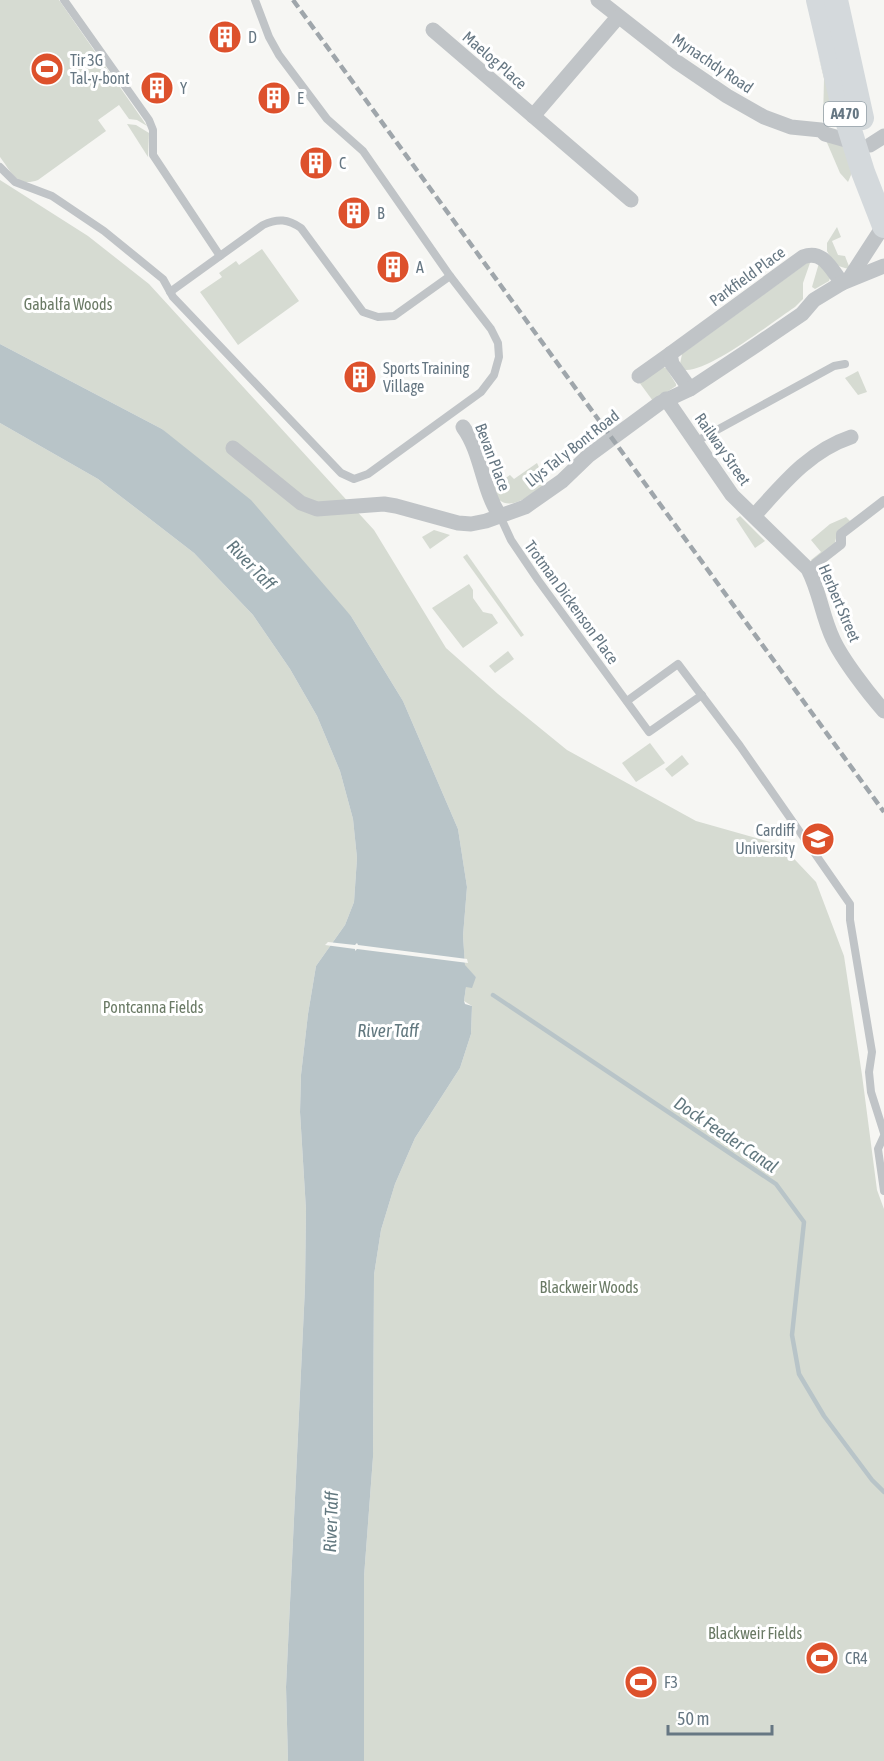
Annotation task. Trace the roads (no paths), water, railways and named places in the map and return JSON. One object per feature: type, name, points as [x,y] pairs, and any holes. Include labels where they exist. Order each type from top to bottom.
[{"type":"main road","name":"A470","points":[[818,0],[844,111],[869,141],[884,226]]},
{"type":"main road","name":"A470","points":[[836,0],[860,112],[884,185]]},
{"type":"street","name":"Mynachdy Road","points":[[598,0],[677,62],[750,109],[781,124],[869,141]]},
{"type":"street","points":[[533,116],[618,17]]},
{"type":"street","name":"Maelog Place","points":[[433,30],[631,200]]},
{"type":"street","points":[[820,130],[844,111]]},
{"type":"street","points":[[845,281],[884,226]]},
{"type":"street","points":[[862,260],[884,251]]},
{"type":"street","name":"Parkfield Place","points":[[639,376],[803,257],[813,254],[820,256],[845,281]]},
{"type":"street","points":[[666,399],[690,389],[802,315],[814,300],[845,281],[884,266]]},
{"type":"street","points":[[670,354],[672,364],[690,389]]},
{"type":"street","name":"Railway Street","points":[[666,399],[732,495],[754,516]]},
{"type":"street","name":"Llys Tal y Bont Road","points":[[233,448],[301,503],[317,509],[384,504],[458,523],[471,524],[525,507],[562,481],[588,456],[666,399]]},
{"type":"street","name":"Bevan Place","points":[[463,427],[476,455],[492,504],[500,516]]},
{"type":"street","points":[[754,516],[800,467],[834,442],[851,437]]},
{"type":"street","points":[[814,565],[842,544],[841,534],[884,501]]},
{"type":"street","name":"Herbert Street","points":[[754,516],[808,569],[815,581],[828,627],[837,647],[884,711]]},
{"type":"lane","points":[[64,0],[149,120],[153,130],[153,154],[220,256]]},
{"type":"lane","points":[[0,167],[15,182],[52,196],[104,231],[163,279],[170,292],[347,477],[361,478],[375,470],[481,392],[489,383],[498,365],[500,351],[491,329],[450,276],[363,151],[327,119],[279,55],[269,37],[255,0]]},
{"type":"lane","points":[[170,292],[270,222],[285,220],[301,228],[358,307],[368,314],[378,317],[394,316],[450,276]]},
{"type":"lane","points":[[695,442],[834,366],[845,364]]},
{"type":"lane","name":"Bevan Place","points":[[452,412],[463,427]]},
{"type":"lane","name":"Trotman Dickenson Place","points":[[500,516],[516,548],[649,732],[702,695]]},
{"type":"lane","points":[[627,701],[678,664],[777,798],[850,904],[850,920],[872,1052],[869,1072],[871,1092],[884,1134],[878,1149],[884,1191]]},
{"type":"water","name":"River Taff","points":[[0,344],[162,429],[251,500],[351,616],[403,701],[458,829],[467,887],[463,936],[465,965],[476,977],[472,988],[466,987],[464,1001],[465,1004],[472,1006],[471,1034],[460,1068],[415,1138],[395,1184],[381,1230],[374,1275],[373,1457],[364,1577],[364,1761],[288,1761],[286,1687],[305,1287],[306,1210],[300,1112],[301,1075],[316,966],[345,925],[354,902],[357,858],[353,819],[340,771],[317,716],[290,669],[253,615],[194,553],[98,479],[0,423]]},
{"type":"waterway","name":"Dock Feeder Canal","points":[[493,995],[776,1184],[804,1222],[792,1335],[799,1374],[824,1416],[872,1480],[884,1492]]},
{"type":"railway","points":[[293,0],[884,812]]},
{"type":"place","name":"D","points":[[225,37]]},
{"type":"place","name":"Tir 3G Tal-y-bont","points":[[47,69]]},
{"type":"place","name":"Y","points":[[157,88]]},
{"type":"place","name":"E","points":[[274,98]]},
{"type":"place","name":"C","points":[[316,163]]},
{"type":"place","name":"B","points":[[354,213]]},
{"type":"place","name":"A","points":[[393,267]]},
{"type":"place","name":"Sports Training Village","points":[[360,377]]},
{"type":"place","name":"Cardiff University","points":[[818,839]]},
{"type":"place","name":"CR4","points":[[822,1658]]},
{"type":"place","name":"F3","points":[[641,1682]]},
{"type":"park label","name":"Gabalfa Woods","points":[[68,304]]},
{"type":"park label","name":"Pontcanna Fields","points":[[153,1007]]},
{"type":"park label","name":"Blackweir Woods","points":[[589,1287]]},
{"type":"park label","name":"Blackweir Fields","points":[[755,1633]]}]
